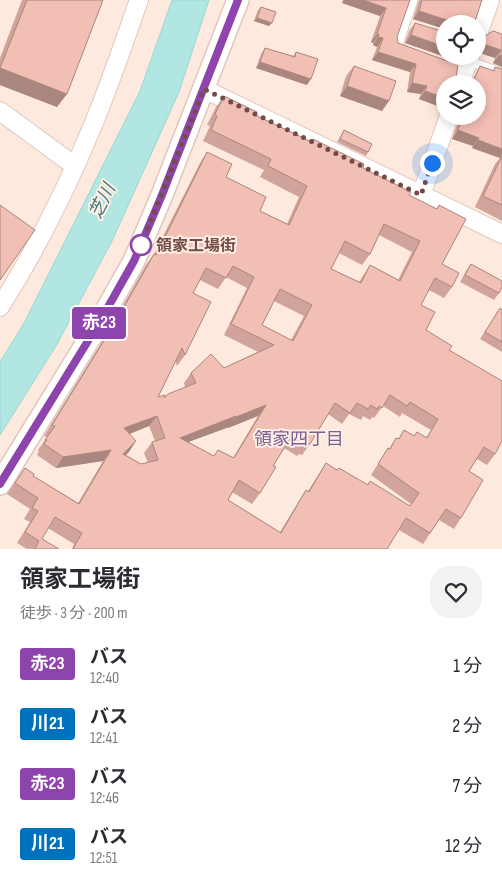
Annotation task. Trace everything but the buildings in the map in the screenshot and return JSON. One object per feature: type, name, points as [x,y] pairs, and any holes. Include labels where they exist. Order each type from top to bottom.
[{"type":"street","points":[[0,307],[25,268],[75,166],[94,124],[139,0]]},
{"type":"street","points":[[0,484],[99,323],[134,261],[238,0]]},
{"type":"street","points":[[485,15],[490,0]]},
{"type":"street","points":[[204,89],[502,234]]},
{"type":"street","points":[[0,111],[75,166]]},
{"type":"street","points":[[421,195],[446,125]]},
{"type":"lane","points":[[413,0],[409,24],[397,47],[414,53]]},
{"type":"lane","points":[[464,68],[502,73]]},
{"type":"water","name":"芝川","points":[[172,0],[209,0],[179,92],[112,241],[56,346],[0,435],[0,362],[24,323],[140,91]]},
{"type":"bus line","name":"赤23","points":[[0,484],[99,323],[134,261],[162,195],[238,0]]},
{"type":"place","name":"領家工場街","points":[[141,245]]},
{"type":"district","name":"領家四丁目","points":[[299,439]]},
{"type":"route","points":[[141,245],[204,89],[421,195],[432,163]]}]
